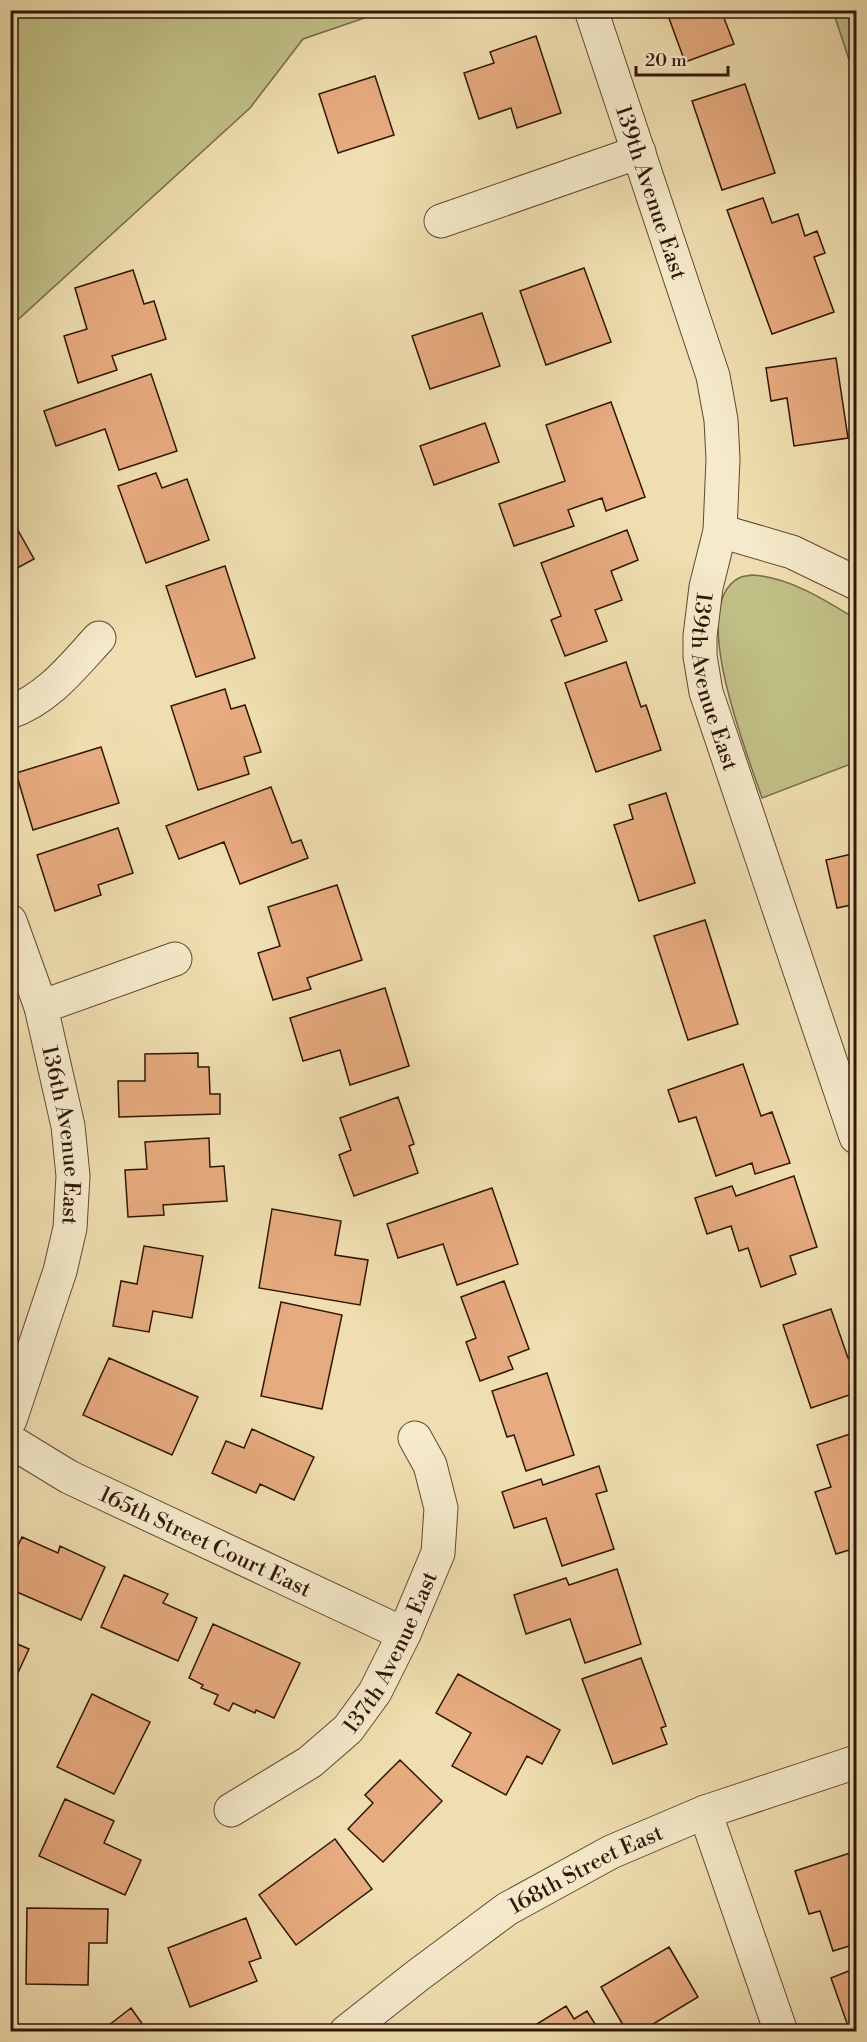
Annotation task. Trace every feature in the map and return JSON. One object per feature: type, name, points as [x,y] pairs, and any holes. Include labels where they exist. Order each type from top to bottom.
[{"type":"street","name":"139th Avenue East","points":[[591,10],[713,376],[721,420],[723,459],[720,531],[706,587],[700,636],[700,656],[706,692],[856,1137]]},
{"type":"street","points":[[441,221],[639,152]]},
{"type":"street","points":[[720,531],[792,552],[856,583]]},
{"type":"street","points":[[10,712],[22,708],[56,684],[99,638]]},
{"type":"street","name":"136th Avenue East","points":[[10,921],[41,1007],[68,1126],[73,1176],[70,1228],[60,1271],[10,1420]]},
{"type":"street","points":[[41,1007],[175,959]]},
{"type":"street","name":"137th Avenue East","points":[[231,1810],[310,1762],[348,1729],[375,1692],[404,1634],[438,1553],[441,1508],[430,1465],[415,1438]]},
{"type":"street","name":"165th Street Court East","points":[[10,1442],[69,1477],[404,1634]]},
{"type":"street","name":"168th Street East","points":[[346,2031],[507,1909],[610,1852],[705,1812],[856,1762]]},
{"type":"street","points":[[705,1812],[781,2031]]},
{"type":"shaded area","points":[[11,10],[385,11],[303,39],[250,108],[11,326]]},
{"type":"shaded area","points":[[833,11],[856,11],[856,81]]},
{"type":"shaded area","points":[[752,575],[793,585],[856,619],[856,762],[762,798],[745,751],[726,683],[720,649],[718,618],[724,594],[739,578]]},
{"type":"building","points":[[666,10],[740,10],[741,12],[724,18],[734,44],[685,62]]},
{"type":"building","points":[[536,36],[561,113],[517,128],[511,108],[479,119],[464,73],[494,63],[490,52]]},
{"type":"building","points":[[375,76],[394,135],[338,153],[319,94]]},
{"type":"building","points":[[745,84],[775,173],[722,190],[692,101]]},
{"type":"building","points":[[763,198],[772,223],[798,214],[805,236],[817,231],[825,253],[814,257],[834,312],[772,334],[727,210]]},
{"type":"building","points":[[584,268],[611,342],[546,365],[520,291]]},
{"type":"building","points":[[133,270],[144,304],[154,301],[166,339],[112,356],[117,370],[78,383],[64,336],[87,329],[75,288]]},
{"type":"building","points":[[482,313],[500,366],[430,389],[412,336]]},
{"type":"building","points":[[836,358],[848,438],[794,446],[787,398],[771,401],[766,368]]},
{"type":"building","points":[[151,374],[177,451],[119,470],[105,429],[56,446],[44,411]]},
{"type":"building","points":[[611,402],[645,497],[606,511],[602,498],[568,510],[574,526],[514,546],[499,504],[565,481],[546,425]]},
{"type":"building","points":[[485,423],[499,462],[434,485],[420,446]]},
{"type":"building","points":[[156,473],[162,488],[187,479],[209,540],[146,563],[118,486]]},
{"type":"building","points":[[10,516],[34,559],[10,572]]},
{"type":"building","points":[[627,530],[638,560],[611,571],[622,600],[595,610],[607,641],[565,656],[551,620],[561,616],[541,563]]},
{"type":"building","points":[[225,566],[255,658],[196,677],[166,586]]},
{"type":"building","points":[[626,662],[641,707],[646,705],[661,750],[596,772],[565,683]]},
{"type":"building","points":[[225,689],[231,709],[245,705],[261,752],[244,757],[249,774],[198,790],[171,706]]},
{"type":"building","points":[[101,747],[119,803],[33,830],[16,773]]},
{"type":"building","points":[[271,787],[292,843],[301,840],[308,858],[240,884],[224,842],[179,859],[166,826]]},
{"type":"building","points":[[666,793],[695,883],[639,901],[614,825],[633,819],[629,805]]},
{"type":"building","points":[[118,828],[133,873],[98,885],[101,895],[55,911],[37,855]]},
{"type":"building","points":[[856,853],[856,927],[851,905],[837,908],[826,860]]},
{"type":"building","points":[[337,885],[362,960],[307,978],[311,989],[273,1000],[258,953],[280,946],[268,907]]},
{"type":"building","points":[[705,920],[738,1024],[688,1040],[654,936]]},
{"type":"building","points":[[385,988],[409,1066],[350,1085],[340,1050],[303,1061],[290,1018]]},
{"type":"building","points":[[198,1053],[198,1067],[209,1067],[210,1094],[220,1094],[220,1114],[119,1117],[118,1081],[145,1081],[145,1054]]},
{"type":"building","points":[[743,1064],[761,1116],[772,1112],[790,1163],[755,1174],[752,1163],[716,1176],[696,1117],[679,1122],[668,1090]]},
{"type":"building","points":[[398,1097],[414,1144],[409,1146],[418,1173],[354,1196],[339,1155],[351,1150],[340,1118]]},
{"type":"building","points":[[209,1138],[210,1167],[224,1166],[227,1201],[163,1205],[164,1215],[128,1217],[125,1170],[147,1169],[145,1142]]},
{"type":"building","points":[[794,1176],[817,1247],[790,1256],[796,1274],[761,1287],[748,1248],[739,1251],[731,1226],[707,1234],[695,1198],[732,1186],[736,1196]]},
{"type":"building","points":[[492,1188],[518,1264],[457,1285],[443,1244],[398,1258],[387,1224]]},
{"type":"building","points":[[272,1209],[341,1221],[335,1255],[368,1260],[360,1305],[259,1288]]},
{"type":"building","points":[[144,1246],[203,1256],[192,1318],[153,1311],[149,1332],[113,1326],[121,1281],[137,1284]]},
{"type":"building","points":[[504,1281],[529,1349],[508,1357],[513,1369],[480,1381],[466,1342],[476,1338],[461,1297]]},
{"type":"building","points":[[281,1302],[342,1315],[322,1409],[261,1396]]},
{"type":"building","points":[[831,1309],[848,1358],[856,1355],[856,1382],[852,1384],[855,1393],[811,1408],[783,1325]]},
{"type":"building","points":[[109,1358],[198,1397],[172,1455],[83,1415]]},
{"type":"building","points":[[547,1373],[574,1455],[526,1471],[514,1435],[507,1437],[492,1391]]},
{"type":"building","points":[[252,1429],[314,1457],[294,1500],[260,1484],[256,1493],[212,1473],[226,1441],[244,1448]]},
{"type":"building","points":[[856,1432],[856,1548],[836,1554],[815,1492],[831,1487],[817,1445]]},
{"type":"building","points":[[599,1466],[607,1491],[596,1494],[614,1549],[562,1566],[546,1518],[514,1528],[502,1492],[541,1479],[543,1485]]},
{"type":"building","points":[[22,1537],[58,1553],[60,1546],[105,1567],[81,1620],[10,1589],[10,1562]]},
{"type":"building","points":[[617,1569],[641,1644],[585,1663],[570,1619],[526,1634],[514,1595],[566,1578],[569,1585]]},
{"type":"building","points":[[124,1575],[168,1594],[163,1603],[197,1618],[178,1661],[101,1627]]},
{"type":"building","points":[[213,1624],[300,1663],[274,1718],[256,1710],[255,1713],[233,1703],[229,1711],[214,1704],[218,1695],[201,1688],[203,1685],[189,1678]]},
{"type":"building","points":[[10,1641],[29,1649],[10,1690]]},
{"type":"building","points":[[641,1658],[666,1726],[661,1728],[667,1744],[613,1764],[582,1679]]},
{"type":"building","points":[[458,1674],[560,1730],[542,1764],[527,1756],[506,1795],[452,1766],[471,1733],[436,1713]]},
{"type":"building","points":[[92,1694],[150,1722],[114,1794],[57,1767]]},
{"type":"building","points":[[400,1760],[442,1801],[383,1862],[348,1829],[373,1803],[365,1795]]},
{"type":"building","points":[[65,1799],[114,1821],[104,1843],[141,1860],[125,1895],[39,1856]]},
{"type":"building","points":[[335,1839],[372,1889],[296,1945],[259,1895]]},
{"type":"building","points":[[856,1851],[856,1944],[833,1951],[820,1911],[809,1914],[795,1871]]},
{"type":"building","points":[[27,1908],[108,1909],[107,1943],[89,1943],[88,1985],[26,1984]]},
{"type":"building","points":[[246,1918],[261,1958],[249,1962],[257,1981],[190,2007],[168,1948]]},
{"type":"building","points":[[669,1947],[698,1997],[640,2032],[627,2032],[601,1987]]},
{"type":"building","points":[[856,1968],[856,2032],[839,2032],[848,2026],[831,1978]]},
{"type":"building","points":[[566,2006],[574,2019],[587,2011],[600,2032],[524,2032]]},
{"type":"building","points":[[131,2008],[148,2032],[100,2032]]}]
